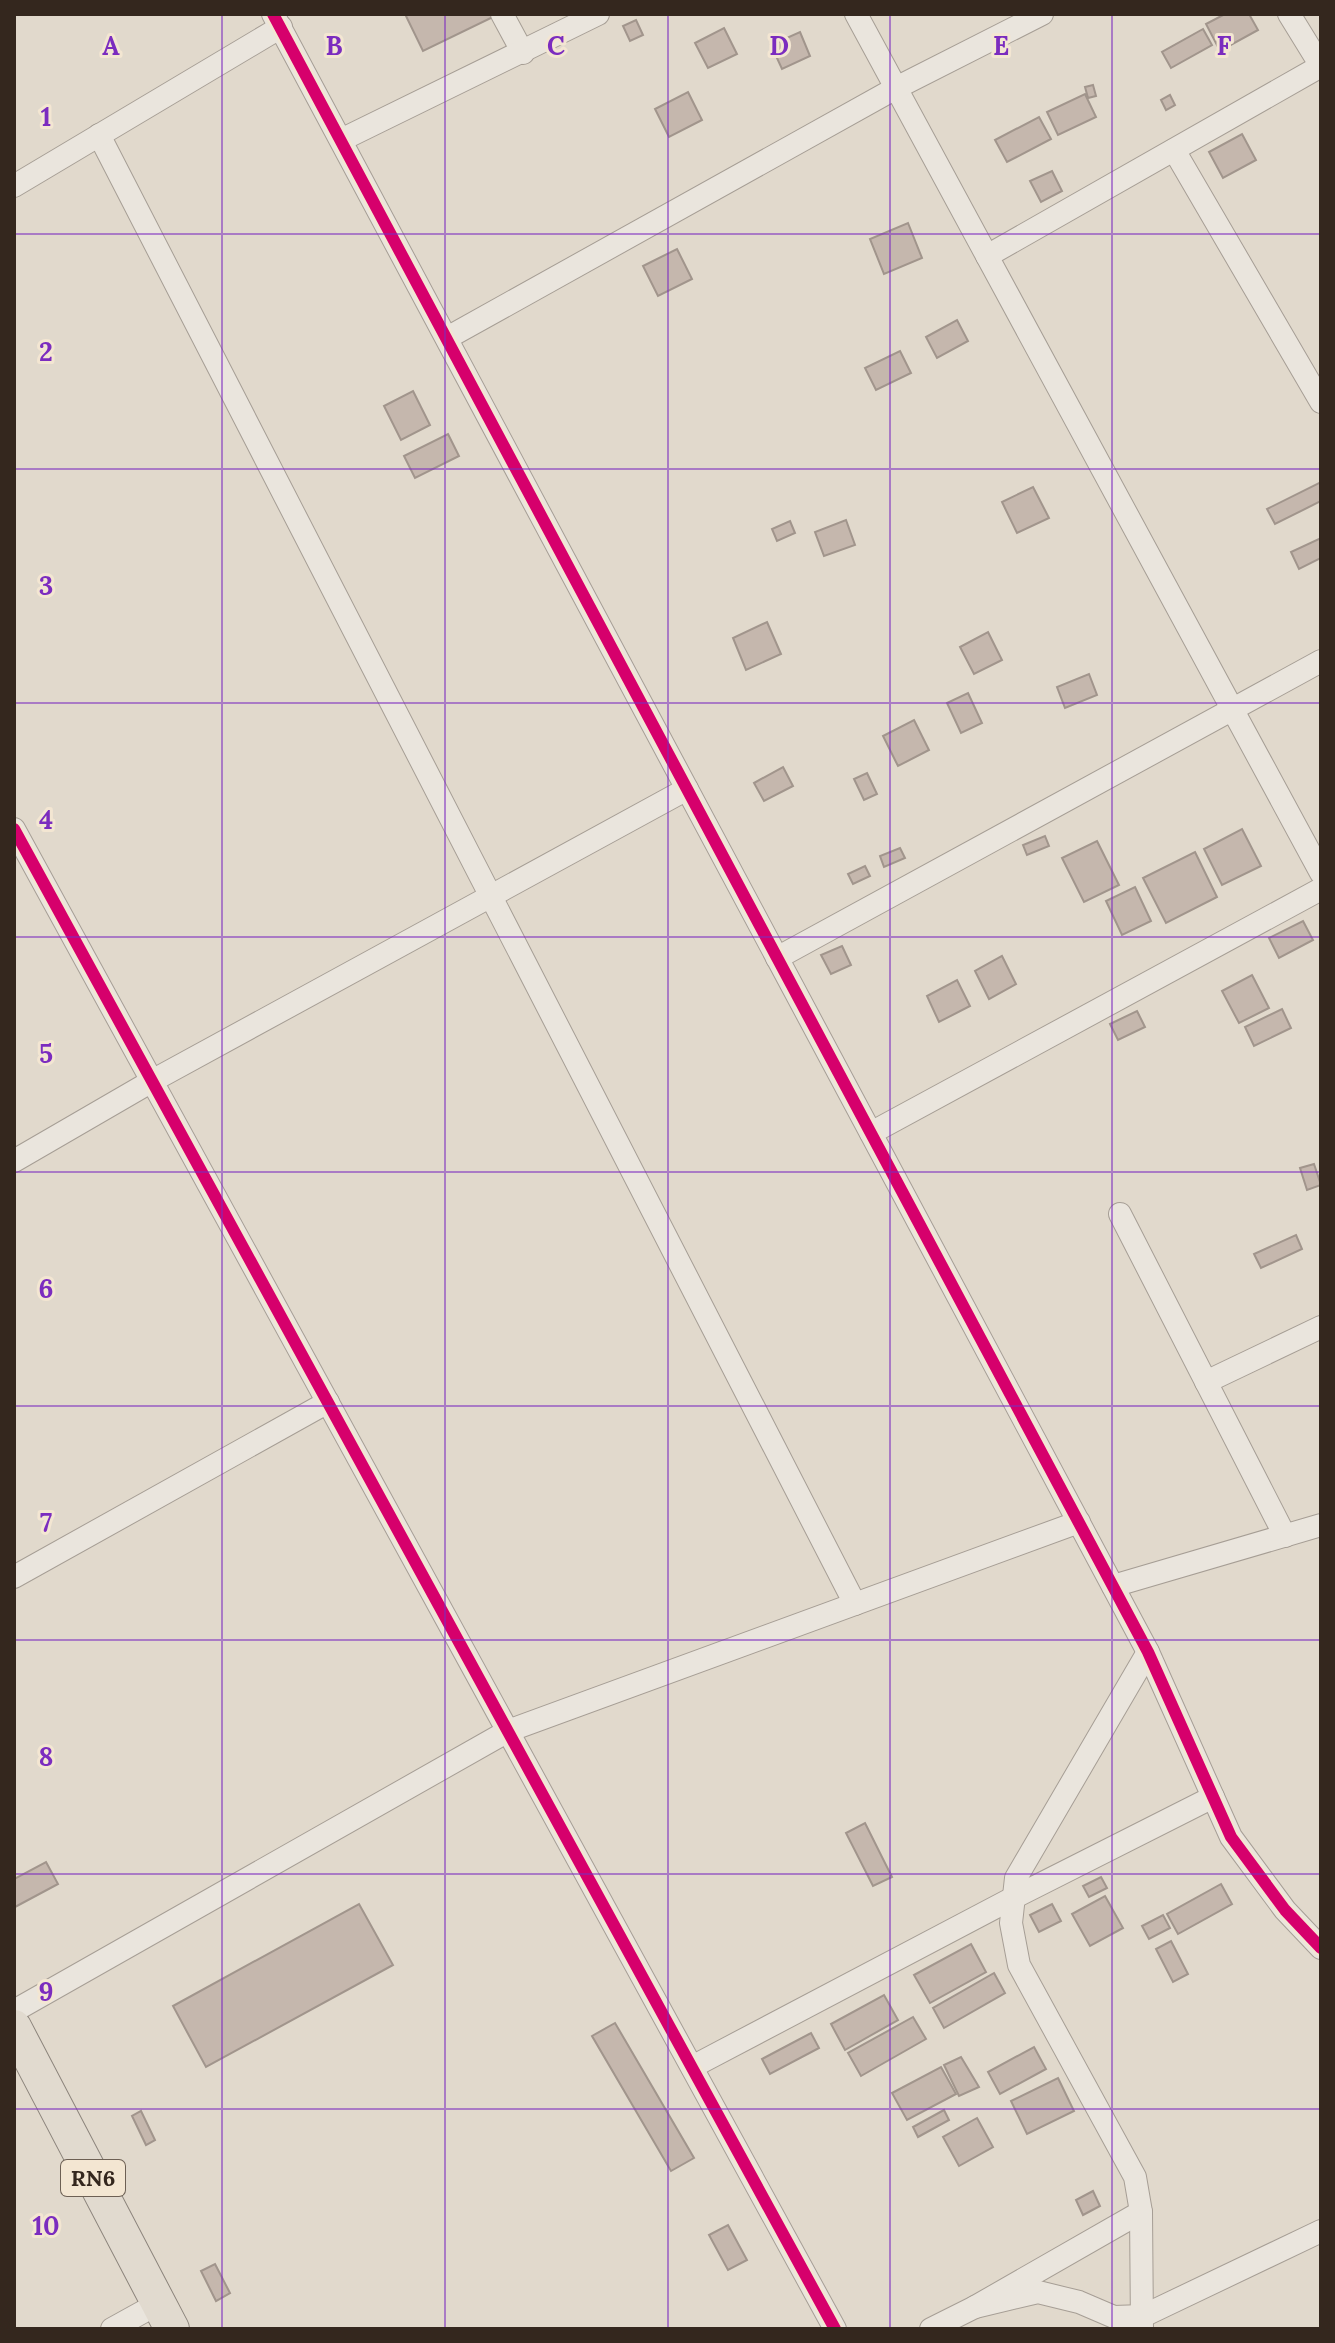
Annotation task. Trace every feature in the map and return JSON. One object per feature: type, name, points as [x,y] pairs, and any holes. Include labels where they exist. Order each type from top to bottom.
[{"type":"main road","name":"RN6","points":[[14,2027],[165,2316]]},
{"type":"street","points":[[502,14],[523,53]]},
{"type":"street","points":[[341,140],[598,14]]},
{"type":"street","points":[[856,14],[1321,873]]},
{"type":"street","points":[[447,338],[896,88],[1042,14]]},
{"type":"street","points":[[987,256],[1321,66],[1289,14]]},
{"type":"street","points":[[14,186],[277,21],[1148,1652],[1231,1837],[1253,1870],[1321,1948]]},
{"type":"street","points":[[99,135],[855,1604]]},
{"type":"street","points":[[1174,150],[1321,402]]},
{"type":"street","points":[[777,958],[1321,661]]},
{"type":"street","points":[[14,1161],[152,1081],[687,789]]},
{"type":"street","points":[[14,829],[835,2329]]},
{"type":"street","points":[[871,1133],[1321,889]]},
{"type":"street","points":[[1120,1214],[1285,1536]]},
{"type":"street","points":[[1206,1382],[1321,1327]]},
{"type":"street","points":[[14,1577],[328,1402]]},
{"type":"street","points":[[14,2011],[508,1731],[1079,1522]]},
{"type":"street","points":[[1113,1586],[1321,1525]]},
{"type":"street","points":[[1142,2322],[1141,2212],[1135,2177],[1019,1965],[1011,1923],[1016,1878],[1148,1652]]},
{"type":"street","points":[[692,2067],[1213,1797]]},
{"type":"street","points":[[931,2329],[1141,2212]]},
{"type":"street","points":[[975,2307],[1038,2292],[1079,2302],[1114,2317],[1142,2322],[1321,2231]]},
{"type":"street","points":[[112,2329],[165,2316]]},
{"type":"building","points":[[405,14],[494,14],[495,16],[423,51]]},
{"type":"building","points":[[1225,14],[1249,14],[1258,30],[1220,51],[1206,24]]},
{"type":"building","points":[[636,20],[643,35],[630,41],[623,26]]},
{"type":"building","points":[[724,28],[737,54],[708,68],[695,43]]},
{"type":"building","points":[[1203,29],[1212,45],[1171,68],[1162,52]]},
{"type":"building","points":[[800,32],[810,56],[782,69],[771,45]]},
{"type":"building","points":[[1093,85],[1096,96],[1088,98],[1085,87]]},
{"type":"building","points":[[688,92],[702,120],[669,137],[655,109]]},
{"type":"building","points":[[1085,94],[1096,117],[1058,135],[1047,112]]},
{"type":"building","points":[[1170,95],[1175,105],[1166,110],[1161,100]]},
{"type":"building","points":[[1039,117],[1051,139],[1007,162],[995,140]]},
{"type":"building","points":[[1242,134],[1256,160],[1223,178],[1209,152]]},
{"type":"building","points":[[1052,171],[1062,191],[1041,202],[1030,181]]},
{"type":"building","points":[[908,223],[922,258],[884,274],[870,239]]},
{"type":"building","points":[[677,249],[692,279],[658,296],[643,266]]},
{"type":"building","points":[[957,320],[968,341],[937,358],[926,337]]},
{"type":"building","points":[[900,351],[911,373],[876,390],[865,368]]},
{"type":"building","points":[[413,391],[430,425],[401,440],[384,406]]},
{"type":"building","points":[[448,434],[459,456],[415,478],[404,456]]},
{"type":"building","points":[[1321,482],[1321,501],[1275,524],[1267,509]]},
{"type":"building","points":[[1033,487],[1049,518],[1017,533],[1002,502]]},
{"type":"building","points":[[846,520],[855,545],[824,556],[815,532]]},
{"type":"building","points":[[790,521],[795,533],[777,541],[772,529]]},
{"type":"building","points":[[1321,538],[1321,558],[1299,569],[1291,552]]},
{"type":"building","points":[[767,622],[781,654],[746,670],[733,638]]},
{"type":"building","points":[[988,632],[1002,660],[974,674],[960,647]]},
{"type":"building","points":[[1089,674],[1097,695],[1065,708],[1057,687]]},
{"type":"building","points":[[968,693],[982,723],[961,733],[947,703]]},
{"type":"building","points":[[914,720],[929,750],[898,766],[883,736]]},
{"type":"building","points":[[783,767],[793,786],[764,801],[754,783]]},
{"type":"building","points":[[867,773],[877,794],[864,800],[854,779]]},
{"type":"building","points":[[1242,829],[1261,866],[1222,885],[1204,849]]},
{"type":"building","points":[[1045,836],[1049,846],[1027,855],[1023,845]]},
{"type":"building","points":[[1097,841],[1119,885],[1084,902],[1062,858]]},
{"type":"building","points":[[900,848],[905,858],[884,867],[880,856]]},
{"type":"building","points":[[1195,852],[1217,897],[1166,923],[1143,878]]},
{"type":"building","points":[[865,866],[870,876],[853,884],[848,874]]},
{"type":"building","points":[[1135,887],[1151,921],[1122,935],[1106,901]]},
{"type":"building","points":[[1303,921],[1313,940],[1279,958],[1269,938]]},
{"type":"building","points":[[842,946],[851,965],[831,974],[821,955]]},
{"type":"building","points":[[1002,956],[1016,984],[989,999],[975,971]]},
{"type":"building","points":[[1252,975],[1269,1008],[1239,1023],[1222,991]]},
{"type":"building","points":[[957,980],[970,1006],[939,1022],[927,996]]},
{"type":"building","points":[[1282,1009],[1291,1028],[1254,1046],[1245,1027]]},
{"type":"building","points":[[1137,1011],[1145,1027],[1118,1040],[1110,1024]]},
{"type":"building","points":[[1314,1164],[1321,1185],[1307,1190],[1300,1168]]},
{"type":"building","points":[[1296,1235],[1302,1249],[1261,1268],[1254,1254]]},
{"type":"building","points":[[865,1823],[892,1877],[873,1886],[846,1833]]},
{"type":"building","points":[[46,1862],[58,1884],[15,1907],[14,1879]]},
{"type":"building","points":[[1101,1877],[1107,1888],[1089,1897],[1083,1886]]},
{"type":"building","points":[[1221,1884],[1232,1904],[1178,1934],[1167,1914]]},
{"type":"building","points":[[1105,1896],[1123,1928],[1090,1946],[1072,1914]]},
{"type":"building","points":[[359,1904],[393,1965],[206,2067],[173,2006]]},
{"type":"building","points":[[1052,1904],[1061,1921],[1039,1932],[1030,1915]]},
{"type":"building","points":[[1163,1915],[1170,1928],[1149,1939],[1142,1926]]},
{"type":"building","points":[[1171,1941],[1188,1974],[1173,1982],[1156,1949]]},
{"type":"building","points":[[971,1944],[986,1972],[930,2003],[914,1975]]},
{"type":"building","points":[[994,1973],[1005,1993],[944,2028],[933,2008]]},
{"type":"building","points":[[884,1995],[898,2020],[845,2050],[831,2024]]},
{"type":"building","points":[[913,2017],[926,2039],[861,2076],[848,2053]]},
{"type":"building","points":[[615,2023],[694,2158],[671,2171],[592,2036]]},
{"type":"building","points":[[811,2033],[819,2048],[770,2074],[762,2059]]},
{"type":"building","points":[[1034,2047],[1046,2069],[1000,2094],[988,2072]]},
{"type":"building","points":[[961,2057],[979,2087],[959,2096],[944,2065]]},
{"type":"building","points":[[941,2067],[956,2094],[907,2120],[892,2093]]},
{"type":"building","points":[[1058,2078],[1074,2111],[1027,2134],[1011,2101]]},
{"type":"building","points":[[944,2110],[949,2120],[918,2137],[913,2127]]},
{"type":"building","points":[[141,2111],[155,2140],[146,2145],[132,2116]]},
{"type":"building","points":[[977,2118],[993,2147],[959,2166],[943,2137]]},
{"type":"building","points":[[1093,2191],[1100,2206],[1083,2215],[1076,2200]]},
{"type":"building","points":[[728,2225],[747,2260],[728,2270],[709,2235]]},
{"type":"building","points":[[215,2264],[230,2293],[216,2301],[201,2271]]},
{"type":"cycle path","points":[[273,14],[1148,1652],[1231,1837],[1285,1910],[1321,1948]]},
{"type":"cycle path","points":[[14,829],[835,2329]]}]
